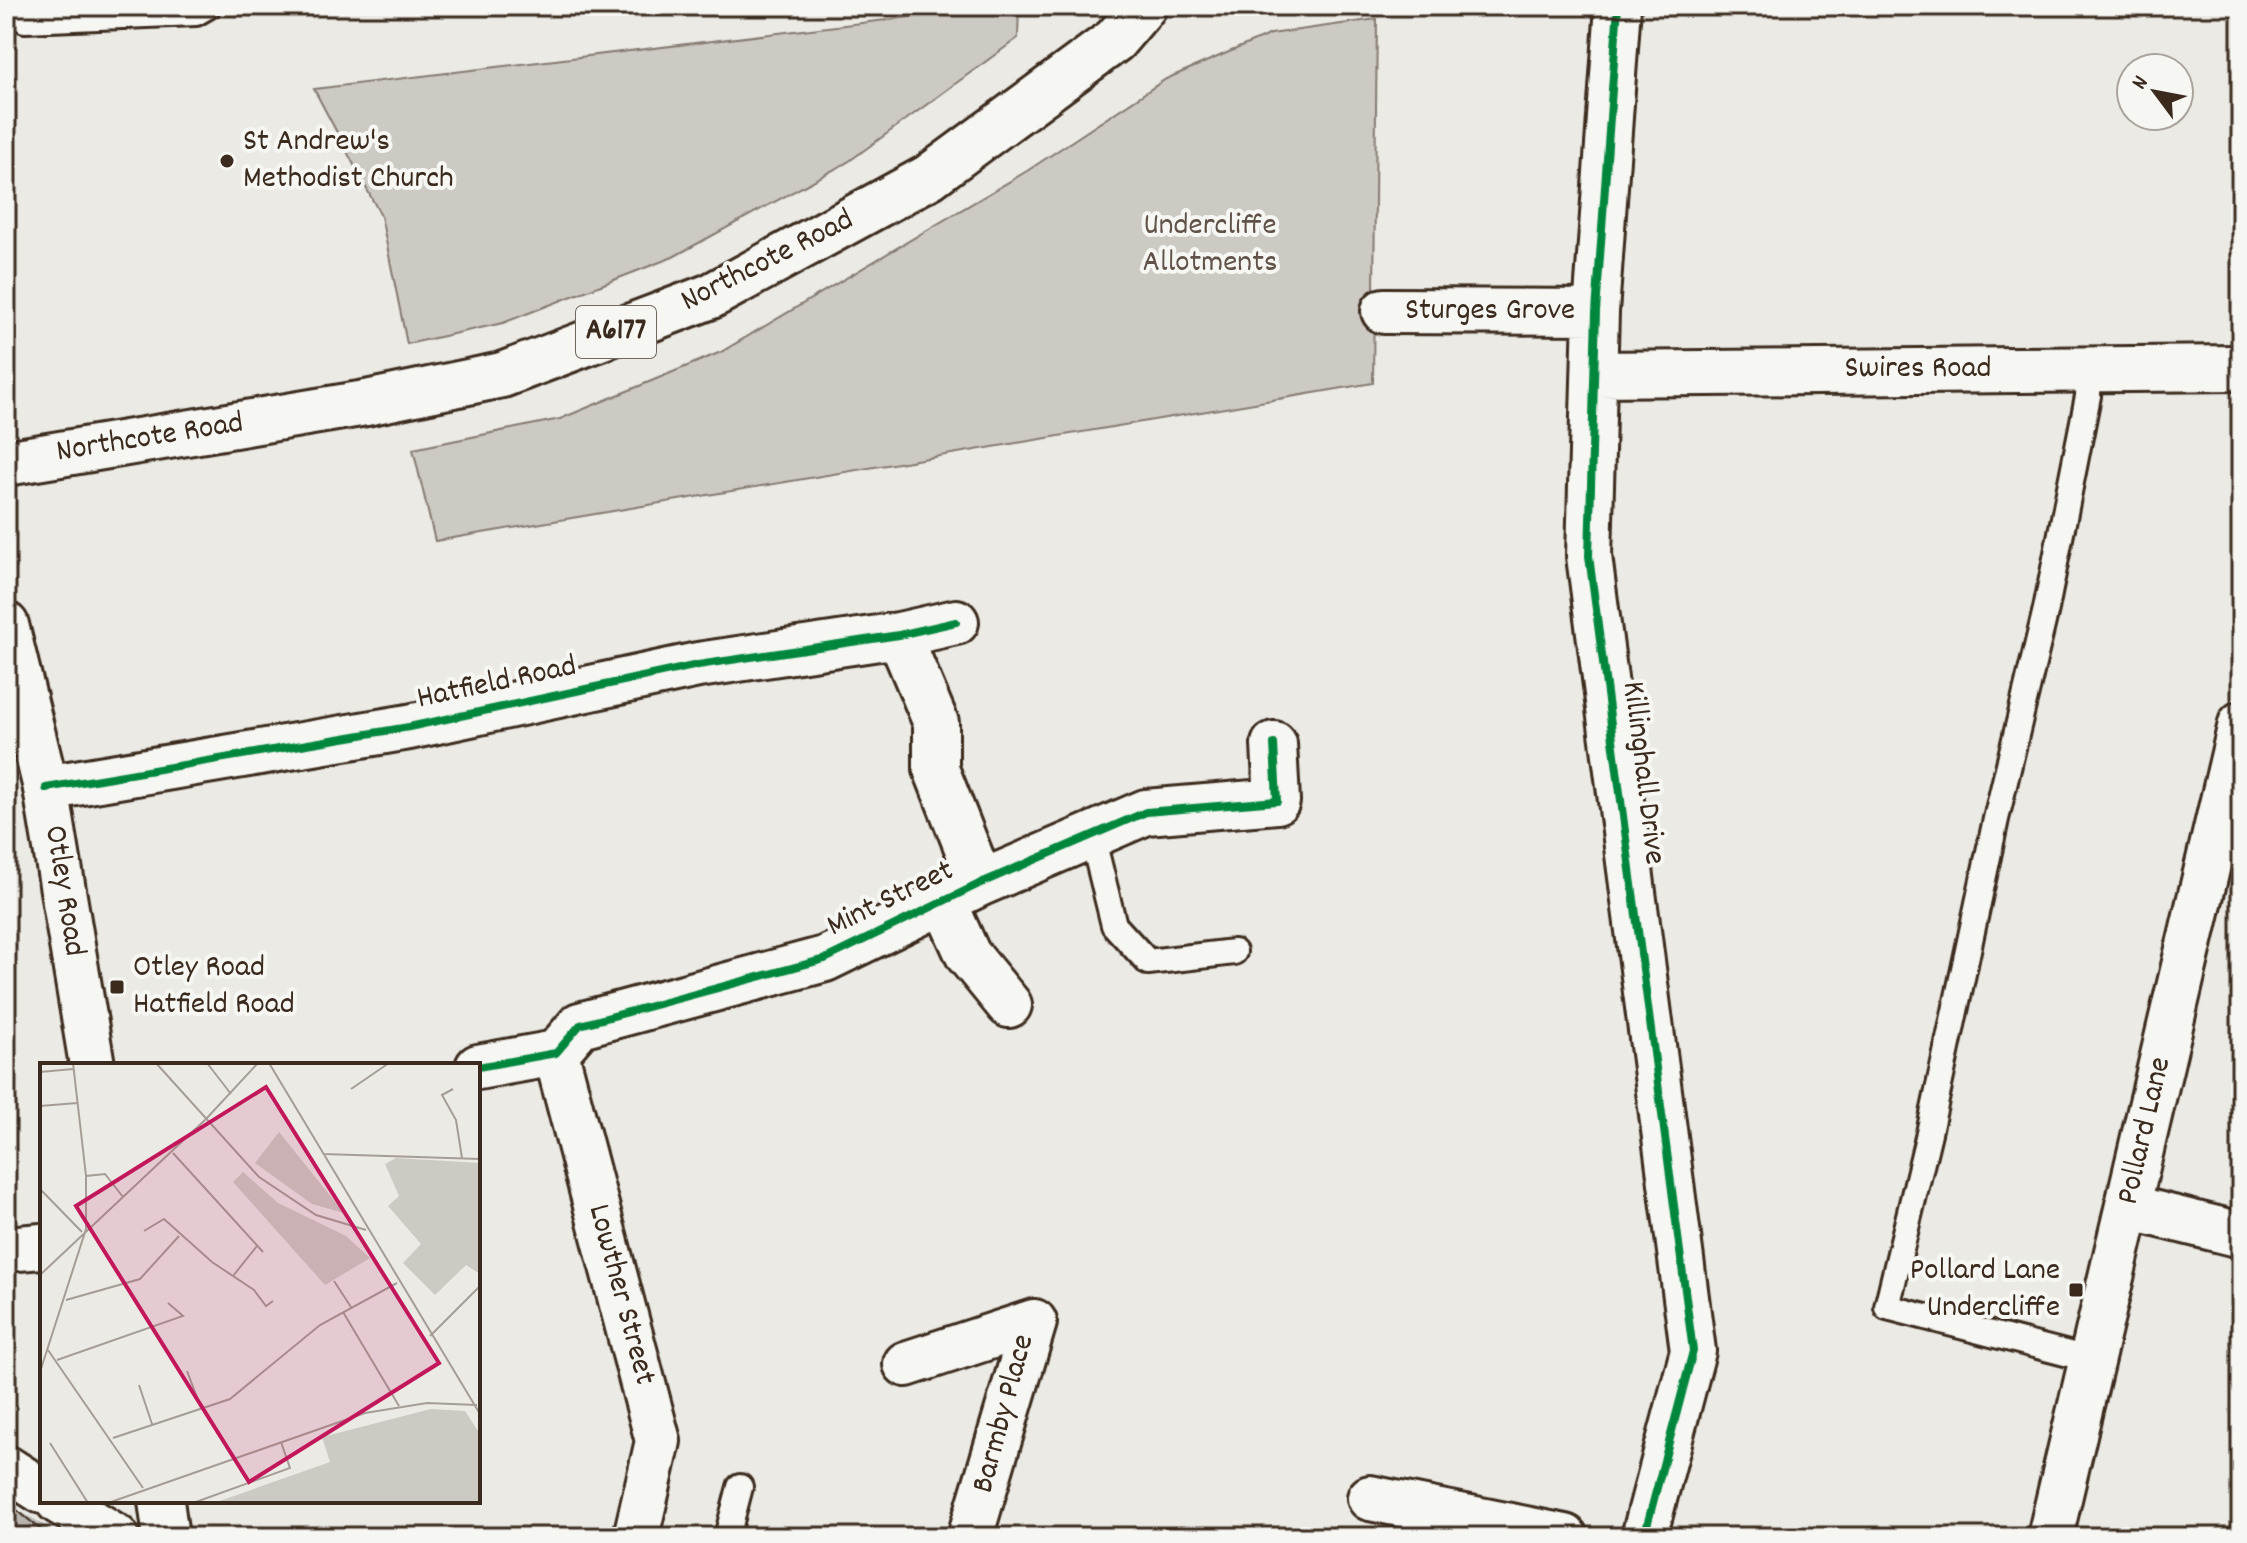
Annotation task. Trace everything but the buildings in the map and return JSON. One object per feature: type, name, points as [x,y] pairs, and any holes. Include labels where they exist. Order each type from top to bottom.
[{"type":"main road","name":"Northcote Road","points":[[6,463],[366,403],[502,375],[711,296],[929,177],[1115,40],[1144,6]]},
{"type":"main road","name":"Killinghall Drive","points":[[1618,6],[1596,312],[1589,556],[1693,1351],[1644,1537]]},
{"type":"main road","name":"Sturges Grove","points":[[1384,311],[1596,312]]},
{"type":"main road","name":"Swires Road","points":[[1595,374],[2241,368]]},
{"type":"main road","name":"Hatfield Road","points":[[46,788],[409,727],[698,665],[899,635],[956,622]]},
{"type":"main road","name":"Otley Road","points":[[6,625],[46,788],[92,1063]]},
{"type":"main road","name":"Mint Street","points":[[899,635],[936,723],[936,769],[962,892]]},
{"type":"main road","name":"Pollard Lane","points":[[2050,1537],[2241,724]]},
{"type":"main road","name":"Mint Street","points":[[556,1053],[580,1025],[825,959],[962,892],[1146,812],[1277,801],[1274,744]]},
{"type":"main road","points":[[962,892],[968,955],[1009,1005]]},
{"type":"main road","points":[[480,1067],[556,1053]]},
{"type":"main road","name":"Lowther Street","points":[[556,1053],[658,1441],[636,1537]]},
{"type":"main road","points":[[2128,1207],[2241,1235]]},
{"type":"main road","points":[[6,1249],[40,1246]]},
{"type":"main road","name":"Barmby Place","points":[[906,1364],[1034,1322],[970,1537]]},
{"type":"main road","points":[[6,1468],[40,1490]]},
{"type":"main road","points":[[1370,1498],[1565,1537]]},
{"type":"main road","points":[[61,1503],[116,1537]]},
{"type":"main road","points":[[161,1503],[166,1537]]},
{"type":"lane","points":[[25,20],[196,13],[208,6]]},
{"type":"lane","points":[[2089,369],[2088,396],[2046,609],[1887,1307],[2092,1360]]},
{"type":"lane","points":[[1092,836],[1114,925],[1148,962],[1234,952]]},
{"type":"lane","points":[[727,1537],[740,1487]]},
{"type":"green space","points":[[1019,6],[1018,38],[848,162],[673,257],[503,323],[407,344],[381,216],[314,89]]},
{"type":"green space","name":"Undercliffe Allotments","points":[[1377,19],[1373,383],[435,541],[413,449],[560,419],[721,352],[1027,171],[1166,79],[1271,34]]},
{"type":"cycle path","points":[[1618,6],[1596,312],[1589,556],[1693,1351],[1644,1537]]},
{"type":"cycle path","points":[[46,788],[409,727],[698,665],[899,635],[956,622]]},
{"type":"cycle path","points":[[480,1067],[556,1053],[580,1025],[825,959],[981,883],[1146,812],[1277,801],[1274,744]]},
{"type":"place","name":"St Andrew's Methodist Church","points":[[227,161]]},
{"type":"place","name":"Otley Road Hatfield Road","points":[[117,987]]},
{"type":"place","name":"Pollard Lane Undercliffe","points":[[2076,1290]]}]
